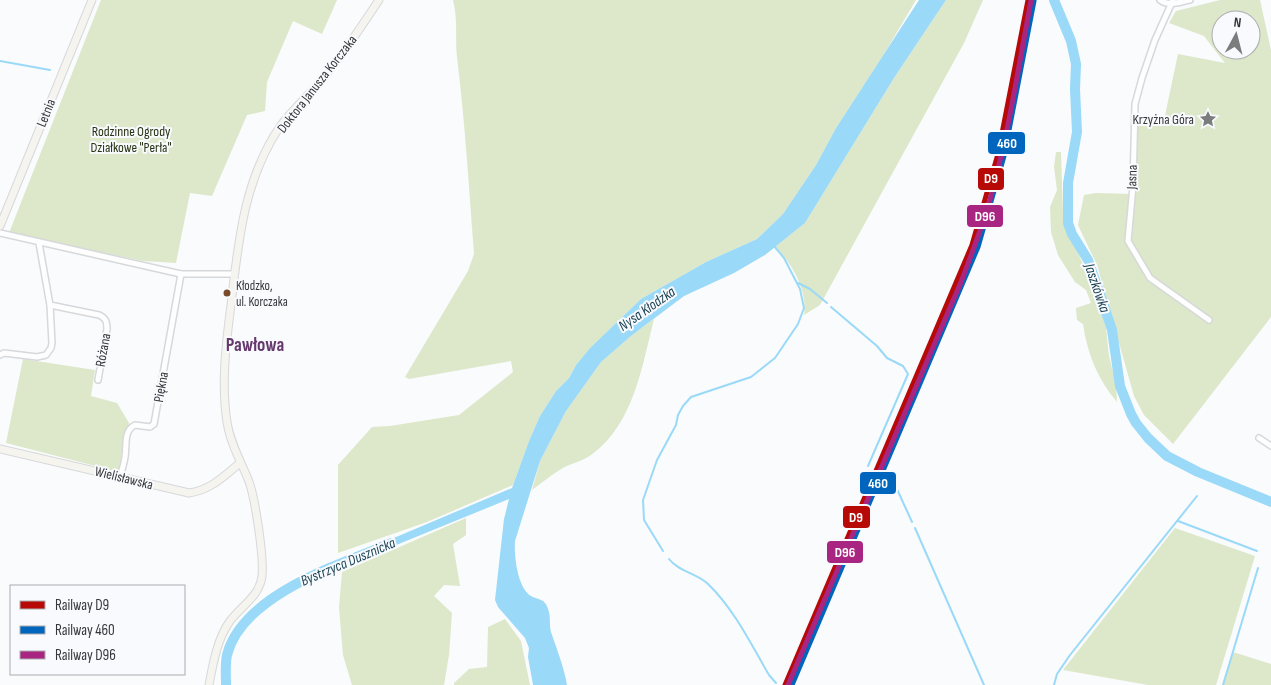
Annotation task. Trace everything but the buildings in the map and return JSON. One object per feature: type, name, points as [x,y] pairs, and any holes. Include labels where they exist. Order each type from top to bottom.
[{"type":"street","name":"Letnia","points":[[0,226],[92,0]]},
{"type":"street","name":"Doktora Janusza Korczaka","points":[[209,685],[222,634],[229,622],[255,594],[262,576],[252,492],[229,431],[225,401],[226,345],[240,229],[260,164],[281,125],[322,80],[352,41],[379,0]]},
{"type":"street","points":[[1160,0],[1172,2],[1190,0]]},
{"type":"street","name":"Jasna","points":[[1172,2],[1155,40],[1135,104],[1133,186],[1128,241],[1150,278],[1208,320]]},
{"type":"street","points":[[0,233],[181,274],[234,274]]},
{"type":"street","points":[[0,355],[4,353],[37,357],[46,356],[51,348],[50,305],[39,243]]},
{"type":"street","name":"Piękna","points":[[120,477],[125,458],[125,441],[130,429],[135,425],[150,427],[154,424],[181,274]]},
{"type":"street","name":"Różana","points":[[50,305],[104,317],[107,322],[107,329],[98,380]]},
{"type":"street","points":[[1259,438],[1271,446]]},
{"type":"street","name":"Wielisławska","points":[[0,449],[189,493],[200,492],[210,487],[240,463]]},
{"type":"green space","name":"Rodzinne Ogrody Działkowe \"Perła\"","points":[[101,0],[337,0],[322,34],[293,21],[267,82],[265,111],[247,115],[212,196],[190,193],[176,263],[143,261],[9,233]]},
{"type":"green space","points":[[453,0],[916,0],[836,128],[816,165],[783,214],[757,239],[706,262],[641,299],[590,348],[576,365],[569,378],[556,391],[540,416],[513,485],[427,522],[338,553],[338,465],[372,427],[459,415],[513,372],[511,361],[409,379],[405,377],[468,271],[474,254]]},
{"type":"green space","points":[[946,0],[983,0],[964,43],[820,305],[804,315],[804,296],[801,287],[793,269],[775,247],[805,223],[894,78]]},
{"type":"green space","points":[[1220,0],[1260,0],[1271,50],[1271,317],[1173,444],[1144,415],[1134,396],[1097,265],[1078,225],[1084,195],[1096,193],[1134,194],[1137,122],[1163,125],[1178,54],[1225,63],[1223,60],[1261,60],[1261,10],[1211,10],[1211,45],[1204,36],[1169,23],[1176,11]]},
{"type":"green space","points":[[1056,152],[1061,152],[1063,213],[1066,228],[1094,287],[1106,328],[1109,356],[1116,384],[1117,402],[1104,385],[1094,366],[1083,324],[1077,320],[1076,308],[1091,303],[1086,290],[1075,282],[1058,255],[1051,232],[1050,207],[1057,190],[1054,167]]},
{"type":"green space","points":[[654,319],[634,393],[627,411],[617,427],[606,442],[591,455],[559,470],[532,490],[540,461],[566,411],[578,394],[601,362]]},
{"type":"green space","points":[[23,359],[95,370],[91,396],[117,403],[129,423],[123,442],[119,472],[6,443]]},
{"type":"green space","points":[[466,518],[466,535],[453,544],[460,586],[444,585],[434,596],[452,613],[449,655],[444,685],[352,685],[343,655],[339,607],[342,572]]},
{"type":"green space","points":[[1175,528],[1255,556],[1216,685],[1148,685],[1063,670]]},
{"type":"green space","points":[[505,619],[521,641],[530,685],[454,685],[469,669],[487,667],[488,627]]},
{"type":"green space","points":[[1233,652],[1271,664],[1271,685],[1222,685]]},
{"type":"water","name":"Nysa Kłodzka","points":[[919,0],[946,0],[894,78],[805,223],[765,255],[734,273],[684,296],[631,336],[601,362],[566,411],[540,461],[515,541],[516,562],[522,586],[531,596],[543,601],[547,605],[551,632],[567,685],[533,685],[528,657],[529,648],[525,638],[498,607],[495,600],[504,519],[509,499],[379,552],[382,543],[512,488],[540,416],[556,391],[569,378],[576,365],[590,348],[641,299],[706,262],[757,239],[783,214],[816,165],[836,128]]},
{"type":"waterway","name":"Jaszkówka","points":[[1054,0],[1071,41],[1076,64],[1077,132],[1068,183],[1068,223],[1072,234],[1088,260],[1112,330],[1120,386],[1131,414],[1148,438],[1167,456],[1198,472],[1271,502]]},
{"type":"waterway","points":[[0,61],[50,70]]},
{"type":"waterway","points":[[663,551],[644,520],[643,500],[657,460],[676,425],[678,415],[683,406],[691,397],[751,377],[775,358],[798,324],[804,308],[800,289],[784,258],[774,246]]},
{"type":"waterway","points":[[798,283],[810,289],[827,303]]},
{"type":"waterway","points":[[831,307],[877,346],[887,358],[903,366],[908,374],[868,466]]},
{"type":"waterway","points":[[882,472],[891,476],[912,522]]},
{"type":"waterway","points":[[1054,685],[1057,674],[1070,655],[1197,496]]},
{"type":"waterway","points":[[1178,521],[1257,551]]},
{"type":"waterway","points":[[915,528],[984,685]]},
{"type":"waterway","name":"Bystrzyca Dusznicka","points":[[226,685],[227,655],[236,634],[252,615],[272,599],[296,584],[346,561],[392,543]]},
{"type":"waterway","points":[[669,559],[678,567],[704,580],[726,604],[749,639],[769,675],[776,683]]},
{"type":"waterway","points":[[1223,685],[1258,568]]},
{"type":"rail line","name":"D9","points":[[785,685],[972,245],[998,154],[1028,0]]},
{"type":"rail line","name":"D96","points":[[788,685],[961,282],[979,233],[1002,153],[1031,1]]},
{"type":"rail line","name":"460","points":[[792,685],[978,247],[1004,156],[1034,1]]},
{"type":"place","name":"Krzyżna Góra","points":[[1208,119]]},
{"type":"place","name":"Kłodzko, ul. Korczaka","points":[[227,293]]},
{"type":"district","name":"Pawłowa","points":[[255,345]]}]
